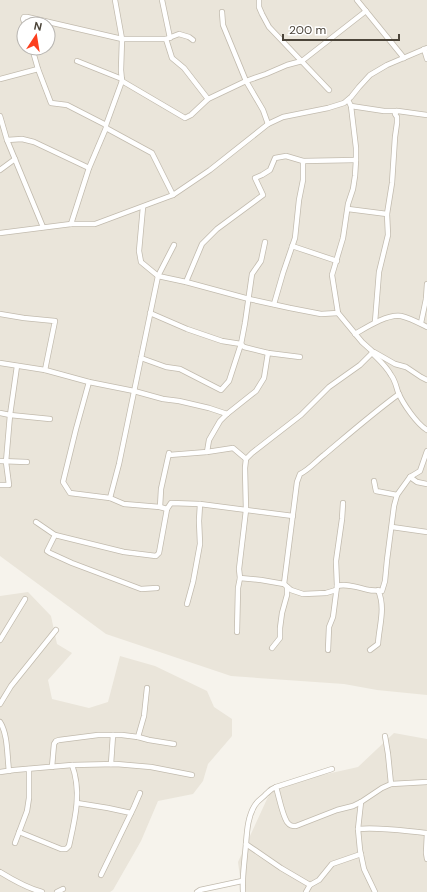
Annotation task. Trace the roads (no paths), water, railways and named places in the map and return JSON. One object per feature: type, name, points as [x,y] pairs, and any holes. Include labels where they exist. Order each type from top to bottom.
[{"type":"street","points":[[71,224],[89,168],[106,127],[122,80],[122,39],[115,0]]},
{"type":"street","points":[[162,0],[172,58],[184,68],[208,99]]},
{"type":"street","points":[[259,0],[259,6],[269,27],[329,90]]},
{"type":"street","points":[[357,0],[404,58]]},
{"type":"street","points":[[77,61],[122,80],[186,118],[192,115],[208,99],[246,81],[287,65],[302,61],[366,11]]},
{"type":"street","points":[[222,12],[223,26],[246,81],[263,110],[268,124]]},
{"type":"street","points":[[56,24],[122,39],[168,39],[179,34],[193,40]]},
{"type":"street","points":[[0,233],[71,224],[95,224],[173,195],[210,170],[268,124],[283,117],[344,103],[370,75],[387,65],[425,48],[427,59]]},
{"type":"street","points":[[34,56],[51,103],[67,105],[152,153],[173,195]]},
{"type":"street","points":[[0,79],[38,68]]},
{"type":"street","points":[[348,100],[351,106],[356,160],[353,189],[348,204],[343,238],[332,275],[338,313],[392,376],[399,394],[416,420],[427,430]]},
{"type":"street","points":[[351,106],[427,115]]},
{"type":"street","points":[[375,322],[380,272],[388,235],[387,214],[392,183],[395,137],[398,123],[398,117],[395,114],[397,111]]},
{"type":"street","points":[[0,116],[7,140],[43,227]]},
{"type":"street","points":[[7,140],[22,139],[34,142],[89,168]]},
{"type":"street","points":[[186,282],[202,244],[217,229],[263,195],[255,178],[270,170],[275,158],[286,156],[303,161],[356,160]]},
{"type":"street","points":[[0,170],[15,159]]},
{"type":"street","points":[[274,304],[295,238],[299,200],[303,180],[303,161]]},
{"type":"street","points":[[143,207],[139,252],[141,262],[158,276],[290,308],[321,314],[338,313]]},
{"type":"street","points":[[348,209],[387,214]]},
{"type":"street","points":[[141,358],[166,367],[180,369],[221,390],[229,381],[241,344],[246,323],[252,274],[260,260],[265,242]]},
{"type":"street","points":[[110,498],[119,464],[158,276],[174,245]]},
{"type":"street","points":[[292,246],[337,261]]},
{"type":"street","points":[[421,323],[426,299],[427,284]]},
{"type":"street","points":[[150,313],[222,341],[241,344],[244,347],[268,353],[300,358]]},
{"type":"street","points":[[0,314],[24,318],[55,320],[45,370]]},
{"type":"street","points":[[355,334],[375,322],[390,317],[399,316],[421,323],[427,327]]},
{"type":"street","points":[[372,352],[396,364],[406,367],[427,380]]},
{"type":"street","points":[[237,632],[238,588],[240,578],[239,568],[246,510],[246,459],[301,415],[329,387],[360,365],[372,352]]},
{"type":"street","points":[[207,452],[209,440],[220,421],[256,391],[264,378],[268,353]]},
{"type":"street","points":[[0,363],[45,370],[89,382],[209,408],[227,414]]},
{"type":"street","points":[[0,485],[9,485],[6,462],[10,416],[17,366]]},
{"type":"street","points":[[89,382],[63,482],[70,493],[110,498],[124,504],[167,509]]},
{"type":"street","points":[[287,595],[285,585],[297,482],[300,474],[307,471],[375,411],[399,394]]},
{"type":"street","points":[[0,413],[10,416],[50,419]]},
{"type":"street","points":[[160,507],[161,490],[169,454],[207,452],[233,448],[246,459]]},
{"type":"street","points":[[240,578],[261,580],[285,585],[291,590],[307,594],[326,593],[340,585],[382,591],[385,581],[394,506],[397,494],[410,477],[420,471],[427,451]]},
{"type":"street","points":[[0,461],[27,462]]},
{"type":"street","points":[[410,477],[417,482],[427,484]]},
{"type":"street","points":[[374,481],[376,491],[397,494]]},
{"type":"street","points":[[36,522],[55,535],[124,552],[156,556],[159,553],[167,509],[171,503],[200,504],[293,516]]},
{"type":"street","points":[[328,650],[329,627],[334,610],[336,561],[343,503]]},
{"type":"street","points":[[186,604],[193,582],[200,544],[200,504]]},
{"type":"street","points":[[392,527],[427,532]]},
{"type":"street","points":[[55,535],[47,551],[50,553],[72,563],[141,589],[158,588]]},
{"type":"street","points":[[272,648],[280,638],[282,609],[287,595],[291,590]]},
{"type":"street","points":[[370,650],[378,644],[382,609],[378,590]]},
{"type":"street","points":[[0,640],[25,600]]},
{"type":"street","points":[[1,700],[56,630]]},
{"type":"street","points":[[138,737],[144,716],[147,688]]},
{"type":"street","points":[[0,722],[3,726],[5,735],[9,770]]},
{"type":"street","points":[[52,767],[54,744],[59,740],[98,735],[122,735],[174,744]]},
{"type":"street","points":[[111,764],[113,735]]},
{"type":"street","points":[[384,736],[388,754],[391,784]]},
{"type":"street","points":[[0,772],[72,765],[127,764],[192,775]]},
{"type":"street","points":[[19,832],[61,849],[66,849],[69,846],[76,816],[77,803],[76,779],[72,765]]},
{"type":"street","points":[[14,843],[27,811],[29,798],[29,769]]},
{"type":"street","points":[[243,892],[242,880],[248,825],[255,806],[260,799],[267,794],[270,789],[332,769]]},
{"type":"street","points":[[276,787],[288,824],[296,826],[337,810],[352,806],[391,784],[427,782]]},
{"type":"street","points":[[101,875],[140,793]]},
{"type":"street","points":[[361,802],[358,839],[364,869],[375,892]]},
{"type":"street","points":[[77,803],[131,813]]},
{"type":"street","points":[[358,829],[383,828],[427,833],[427,859]]},
{"type":"street","points":[[246,844],[281,868],[310,885]]},
{"type":"street","points":[[306,892],[310,885],[319,880],[332,864],[361,854]]},
{"type":"street","points":[[0,872],[18,883],[42,892]]},
{"type":"street","points":[[198,892],[200,890],[242,880]]},
{"type":"street","points":[[57,892],[63,889]]}]
